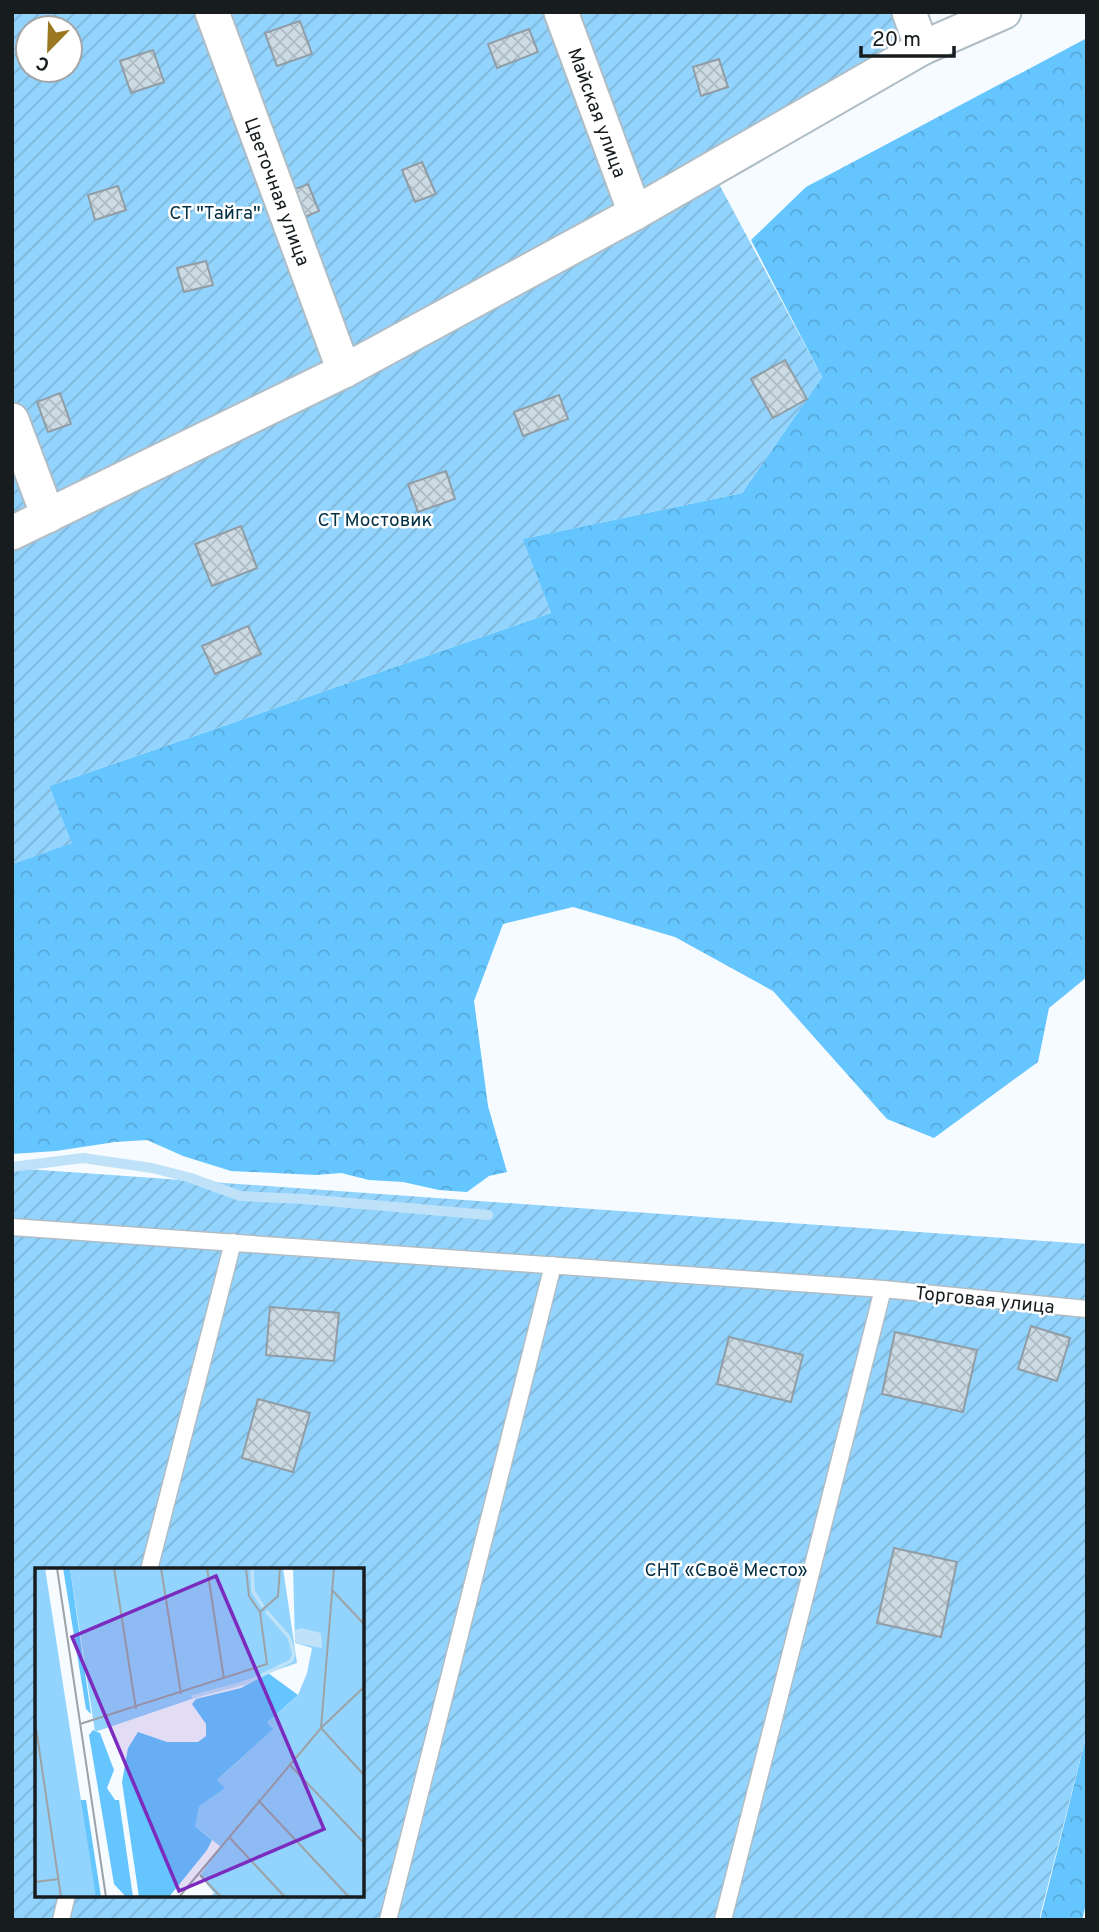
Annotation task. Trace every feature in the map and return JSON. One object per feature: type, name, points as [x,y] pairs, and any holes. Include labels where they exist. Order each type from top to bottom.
[{"type":"street","name":"Цветочная улица","points":[[212,12],[344,371]]},
{"type":"street","name":"Майская улица","points":[[561,12],[635,214]]},
{"type":"street","points":[[909,12],[922,48]]},
{"type":"street","points":[[12,533],[344,371],[635,214],[922,48],[1004,12]]},
{"type":"street","points":[[12,420],[48,516]]},
{"type":"lane","name":"Торговая улица","points":[[12,1227],[883,1289],[1087,1310]]},
{"type":"lane","points":[[150,1568],[233,1242]]},
{"type":"lane","points":[[388,1920],[553,1265]]},
{"type":"lane","points":[[723,1920],[883,1289]]},
{"type":"lane","points":[[61,1920],[67,1897]]},
{"type":"green space","points":[[12,12],[909,12],[922,48],[711,169],[822,377],[742,493],[523,539],[551,613],[49,786],[72,843],[12,864]]},
{"type":"green space","points":[[1087,38],[1087,977],[1049,1008],[1038,1062],[934,1138],[887,1119],[773,991],[675,937],[573,907],[503,924],[474,1001],[488,1106],[507,1172],[489,1176],[467,1192],[439,1190],[403,1182],[369,1180],[341,1173],[316,1175],[231,1171],[183,1156],[147,1140],[12,1154],[12,864],[71,843],[49,786],[551,613],[522,539],[742,493],[822,377],[751,240],[806,187]]},
{"type":"green space","name":"СНТ «Своё Место»","points":[[12,1168],[1087,1244],[1087,1733],[1039,1920],[12,1920]]},
{"type":"green space","points":[[1087,1733],[1087,1900],[1082,1920],[1040,1920]]},
{"type":"building","points":[[300,21],[312,54],[277,66],[265,33]]},
{"type":"building","points":[[529,29],[538,52],[497,68],[488,44]]},
{"type":"building","points":[[153,50],[164,82],[131,93],[120,61]]},
{"type":"building","points":[[719,59],[728,87],[701,96],[693,67]]},
{"type":"building","points":[[422,162],[436,194],[415,202],[402,170]]},
{"type":"building","points":[[308,184],[319,211],[300,219],[288,192]]},
{"type":"building","points":[[118,186],[126,210],[95,220],[88,195]]},
{"type":"building","points":[[206,261],[213,285],[184,292],[177,268]]},
{"type":"building","points":[[785,360],[807,399],[773,418],[751,379]]},
{"type":"building","points":[[60,393],[71,424],[48,432],[37,402]]},
{"type":"building","points":[[559,395],[568,419],[523,436],[514,412]]},
{"type":"building","points":[[446,471],[455,499],[418,512],[408,484]]},
{"type":"building","points":[[241,526],[257,568],[212,586],[195,544]]},
{"type":"building","points":[[248,626],[261,654],[215,674],[202,646]]},
{"type":"building","points":[[270,1307],[339,1313],[334,1361],[266,1355]]},
{"type":"building","points":[[1031,1326],[1070,1338],[1057,1381],[1018,1369]]},
{"type":"building","points":[[895,1332],[977,1350],[963,1412],[882,1394]]},
{"type":"building","points":[[729,1337],[803,1355],[791,1402],[717,1384]]},
{"type":"building","points":[[258,1399],[310,1413],[293,1472],[242,1458]]},
{"type":"building","points":[[894,1548],[957,1562],[941,1637],[877,1623]]},
{"type":"waterway","points":[[12,1167],[83,1158],[152,1168],[191,1178],[240,1196],[488,1215]]},
{"type":"park label","name":"СТ \"Тайга\"","points":[[215,212]]},
{"type":"park label","name":"СТ Мостовик","points":[[375,519]]}]
